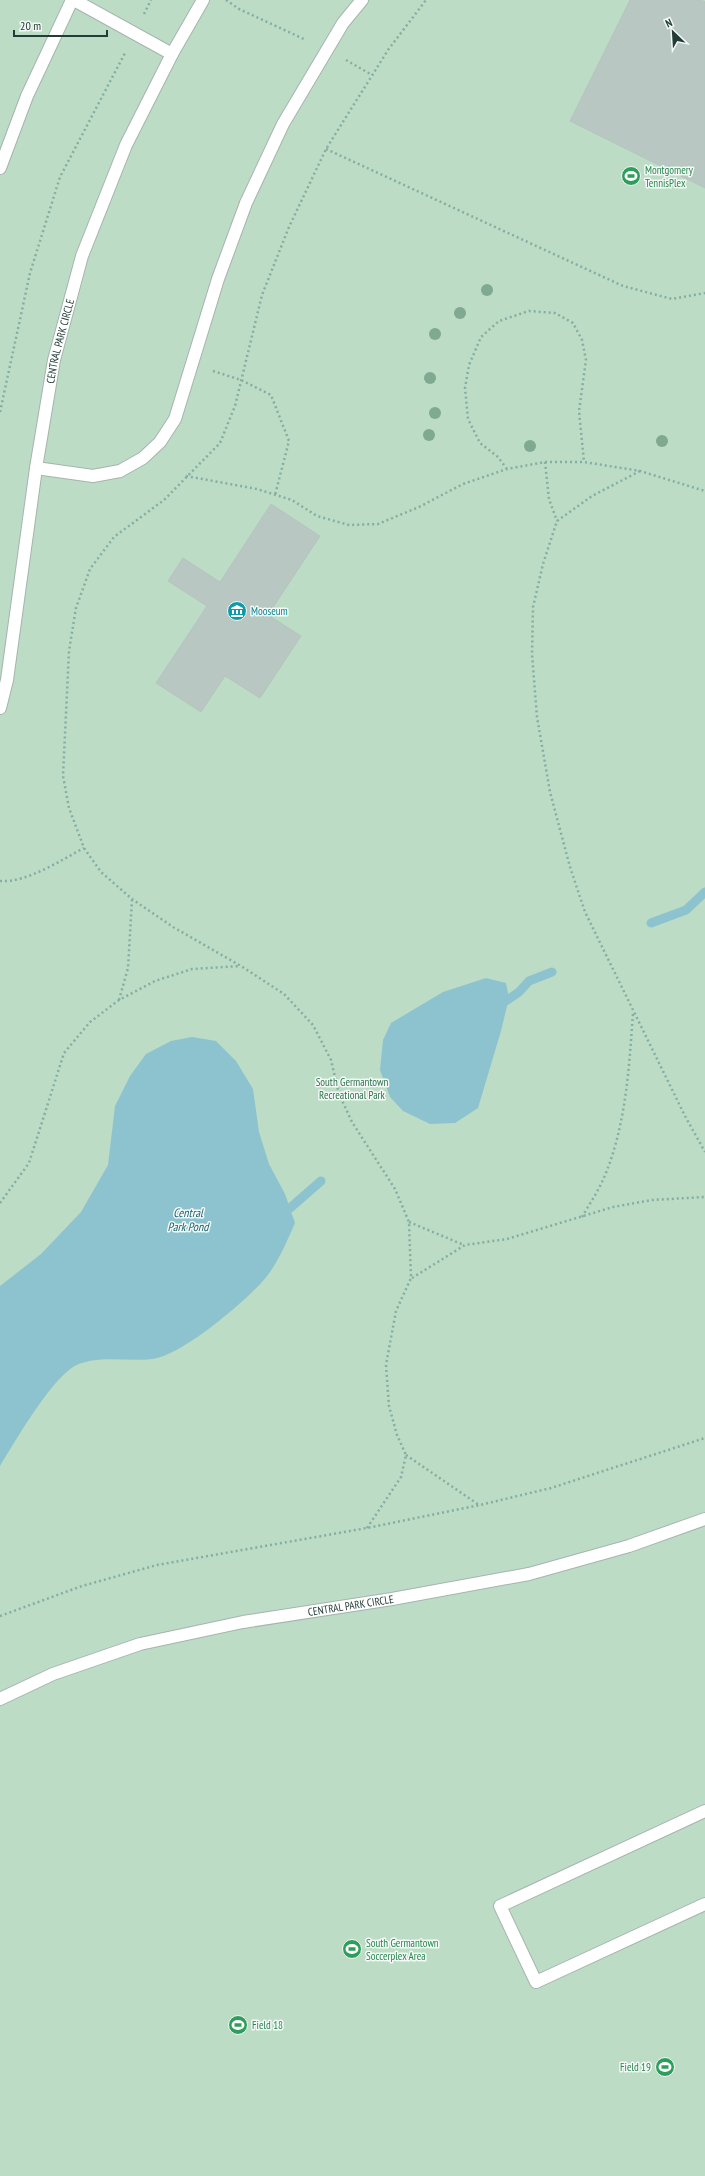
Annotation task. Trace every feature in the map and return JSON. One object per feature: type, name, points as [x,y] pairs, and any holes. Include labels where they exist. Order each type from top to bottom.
[{"type":"street","points":[[0,168],[27,96],[73,0],[172,54]]},
{"type":"street","name":"CENTRAL PARK CIRCLE","points":[[0,708],[7,680],[36,468],[54,360],[82,256],[126,145],[172,54],[203,0]]},
{"type":"street","points":[[36,468],[93,476],[120,471],[143,458],[160,442],[175,419],[218,279],[246,203],[283,124],[343,23],[362,0]]},
{"type":"street","name":"CENTRAL PARK CIRCLE","points":[[0,1698],[53,1674],[140,1644],[243,1622],[392,1599],[529,1574],[629,1546],[705,1519]]},
{"type":"street","points":[[705,1811],[500,1906],[536,1982],[705,1904]]},
{"type":"path","points":[[0,412],[30,273],[60,177],[135,34],[150,0]]},
{"type":"path","points":[[226,0],[239,9],[328,50],[372,75]]},
{"type":"path","points":[[426,0],[388,50],[326,149],[288,227],[262,295],[235,406],[220,443],[164,500],[114,537],[90,569],[76,608],[69,651],[63,776],[69,808],[84,848],[102,872],[132,899],[173,927],[241,966],[284,994],[313,1025],[331,1060],[339,1094],[352,1122],[395,1189],[409,1222],[411,1278],[396,1311],[386,1365],[389,1406],[397,1435],[406,1455],[480,1506]]},
{"type":"path","points":[[326,149],[623,286],[672,299],[705,293]]},
{"type":"path","points":[[507,469],[498,457],[480,444],[468,419],[465,388],[469,365],[482,337],[499,321],[529,311],[556,313],[573,323],[582,340],[586,360],[579,411],[584,462]]},
{"type":"path","points":[[192,364],[241,380],[271,396],[289,440],[274,495]]},
{"type":"path","points":[[186,476],[257,489],[292,500],[317,516],[349,525],[378,524],[419,507],[463,484],[507,469],[545,462],[584,462],[640,471],[705,491]]},
{"type":"path","points":[[545,462],[549,499],[557,521]]},
{"type":"path","points":[[640,471],[592,496],[557,521],[543,564],[533,607],[532,654],[537,717],[550,792],[570,867],[585,912],[685,1116],[705,1152]]},
{"type":"path","points":[[0,881],[7,882],[42,871],[84,848]]},
{"type":"path","points":[[119,1000],[128,968],[132,899]]},
{"type":"path","points":[[0,1204],[29,1163],[64,1054],[90,1022],[119,1000],[155,980],[192,969],[241,966]]},
{"type":"path","points":[[582,1217],[603,1180],[620,1126],[629,1072],[633,1011]]},
{"type":"path","points":[[411,1278],[465,1245],[507,1239],[613,1207],[652,1200],[705,1197]]},
{"type":"path","points":[[409,1222],[465,1245]]},
{"type":"path","points":[[0,1616],[82,1586],[157,1565],[367,1528],[480,1506],[551,1488],[705,1438]]},
{"type":"path","points":[[367,1528],[402,1477],[406,1455]]},
{"type":"green space","name":"South Germantown Recreational Park","points":[[0,0],[705,0],[705,2176],[0,2176]]},
{"type":"water","points":[[486,978],[506,983],[509,998],[501,1031],[478,1108],[455,1123],[430,1124],[403,1111],[390,1097],[380,1070],[383,1040],[391,1023],[443,992]]},
{"type":"water","name":"Central Park Pond","points":[[192,1037],[216,1041],[236,1061],[253,1089],[259,1132],[269,1164],[285,1194],[295,1223],[281,1254],[272,1269],[253,1292],[210,1328],[179,1349],[164,1356],[152,1359],[106,1359],[88,1361],[69,1370],[58,1380],[36,1409],[0,1466],[0,1286],[41,1254],[81,1212],[108,1165],[115,1106],[130,1076],[146,1054],[171,1041]]},
{"type":"building","points":[[630,0],[701,0],[705,2],[705,188],[570,121]]},
{"type":"building","name":"Mooseum","points":[[271,504],[320,536],[268,615],[301,636],[260,698],[225,676],[201,712],[156,683],[207,606],[168,581],[183,558],[220,582]]},
{"type":"waterway","points":[[651,923],[686,910],[705,892]]},
{"type":"waterway","points":[[500,1005],[519,992],[529,981],[552,972]]},
{"type":"waterway","points":[[290,1208],[321,1181]]},
{"type":"place","name":"Montgomery TennisPlex","points":[[631,176]]},
{"type":"place","name":"Mooseum","points":[[237,611]]},
{"type":"place","name":"South Germantown Soccerplex Area","points":[[352,1949]]},
{"type":"place","name":"Field 18","points":[[238,2025]]},
{"type":"place","name":"Field 19","points":[[665,2067]]}]
